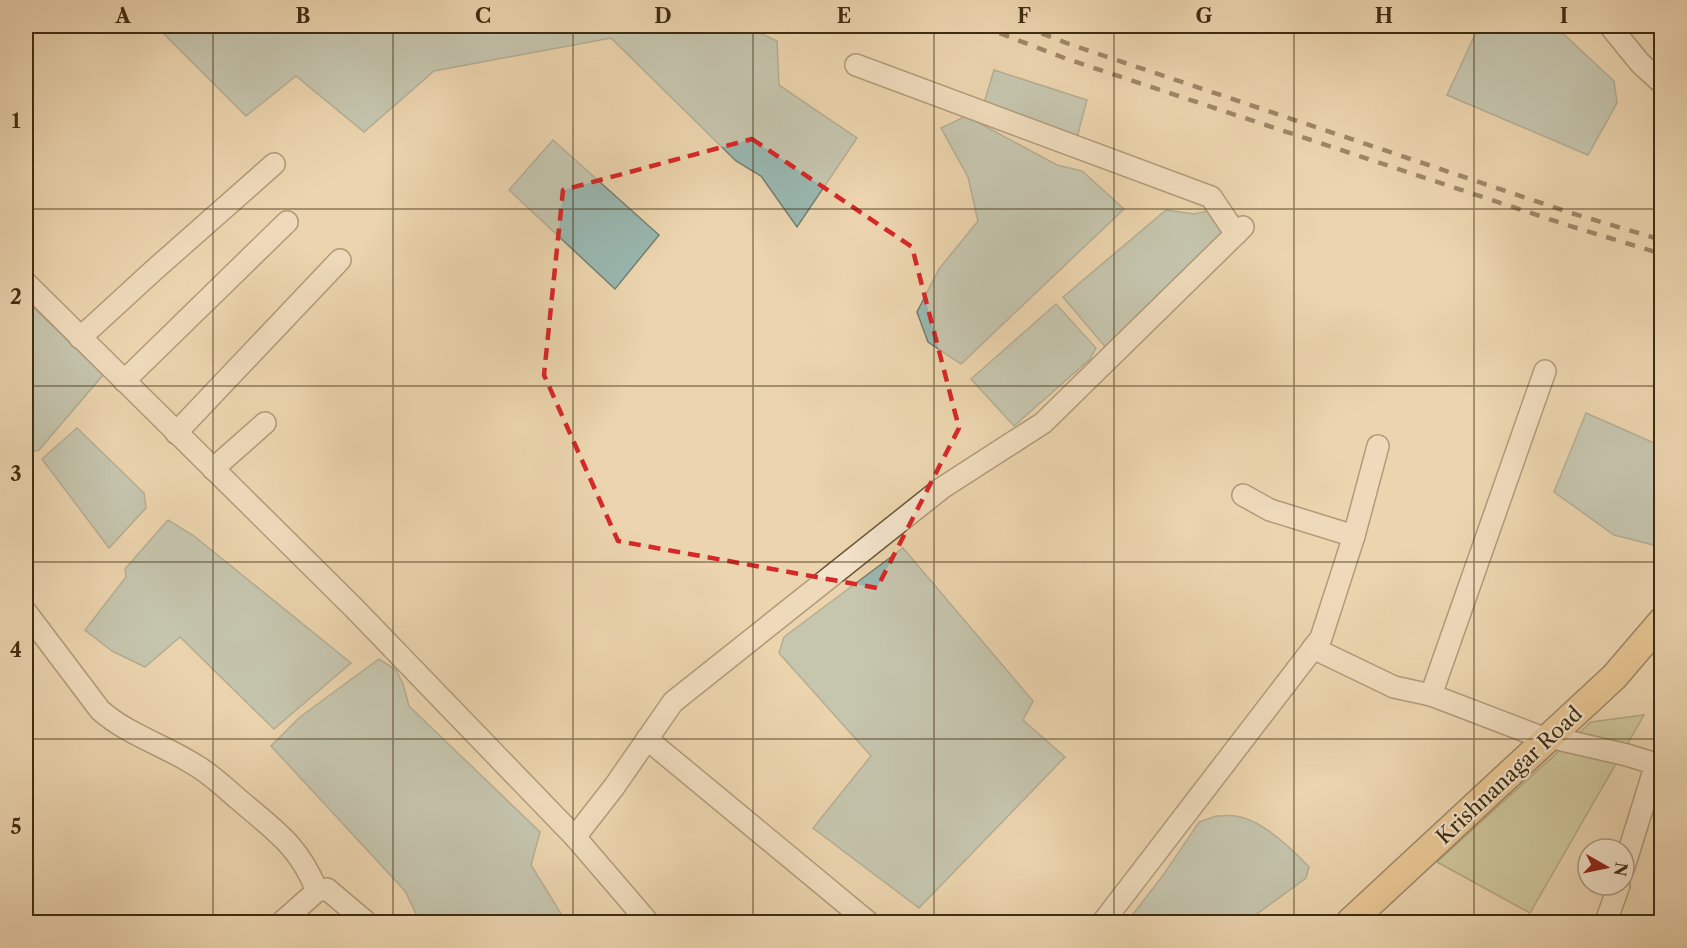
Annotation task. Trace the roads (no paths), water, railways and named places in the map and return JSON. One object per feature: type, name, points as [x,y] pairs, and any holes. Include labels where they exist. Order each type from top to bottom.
[{"type":"main road","name":"Krishnanagar Road","points":[[1350,922],[1614,676],[1662,621]]},
{"type":"street","points":[[1610,26],[1641,63],[1662,83]]},
{"type":"street","points":[[575,837],[614,787],[672,702],[942,488],[1043,423],[1239,230],[1211,197],[856,65]]},
{"type":"street","points":[[80,338],[274,164]]},
{"type":"street","points":[[124,381],[287,222]]},
{"type":"street","points":[[176,432],[340,260]]},
{"type":"street","points":[[26,283],[353,607],[575,837],[648,922]]},
{"type":"street","points":[[1431,695],[1545,371]]},
{"type":"street","points":[[213,469],[265,423]]},
{"type":"street","points":[[1103,922],[1321,638],[1354,536],[1378,446]]},
{"type":"street","points":[[1243,495],[1270,510],[1354,536]]},
{"type":"street","points":[[26,612],[100,710],[128,731],[195,764],[214,778],[283,836],[295,849],[308,868],[317,891]]},
{"type":"street","points":[[1313,648],[1394,687],[1431,695],[1546,739],[1549,737],[1628,755],[1659,765],[1634,837]]},
{"type":"street","points":[[647,739],[868,922]]},
{"type":"street","points":[[282,922],[317,891],[327,889],[366,922]]},
{"type":"street","points":[[1606,922],[1615,897]]},
{"type":"water","points":[[156,26],[745,26],[777,41],[779,85],[857,138],[797,227],[761,176],[736,161],[611,38],[434,71],[364,132],[296,76],[246,116]]},
{"type":"water","points":[[1479,26],[1555,26],[1614,81],[1617,103],[1588,155],[1447,95]]},
{"type":"water","points":[[994,70],[1087,100],[1076,141],[984,103]]},
{"type":"water","points":[[966,116],[1057,165],[1082,171],[1124,209],[961,364],[928,342],[917,312],[939,269],[978,221],[968,177],[941,128]]},
{"type":"water","points":[[553,140],[659,235],[615,289],[509,190]]},
{"type":"water","points":[[1166,210],[1194,214],[1213,210],[1226,232],[1107,349],[1063,297]]},
{"type":"water","points":[[26,300],[103,375],[39,450],[26,453]]},
{"type":"water","points":[[1056,304],[1096,348],[1090,359],[1014,426],[971,379]]},
{"type":"water","points":[[1586,413],[1661,446],[1661,547],[1614,535],[1554,492]]},
{"type":"water","points":[[77,428],[144,493],[146,508],[109,548],[42,459]]},
{"type":"water","points":[[168,520],[194,536],[351,663],[274,729],[180,637],[145,667],[112,651],[85,630],[126,577],[125,569]]},
{"type":"water","points":[[903,548],[1033,701],[1023,720],[1065,757],[919,908],[813,828],[871,756],[779,653],[784,637]]},
{"type":"water","points":[[379,659],[396,670],[403,684],[409,706],[540,832],[531,865],[566,922],[420,922],[405,891],[271,746],[300,717]]},
{"type":"water","points":[[1216,816],[1245,818],[1265,829],[1309,867],[1306,878],[1246,922],[1127,922],[1164,874],[1199,822]]},
{"type":"railway","points":[[981,26],[1067,59],[1567,225],[1662,254]]},
{"type":"railway","points":[[1023,26],[1069,44],[1571,213],[1662,240]]}]
